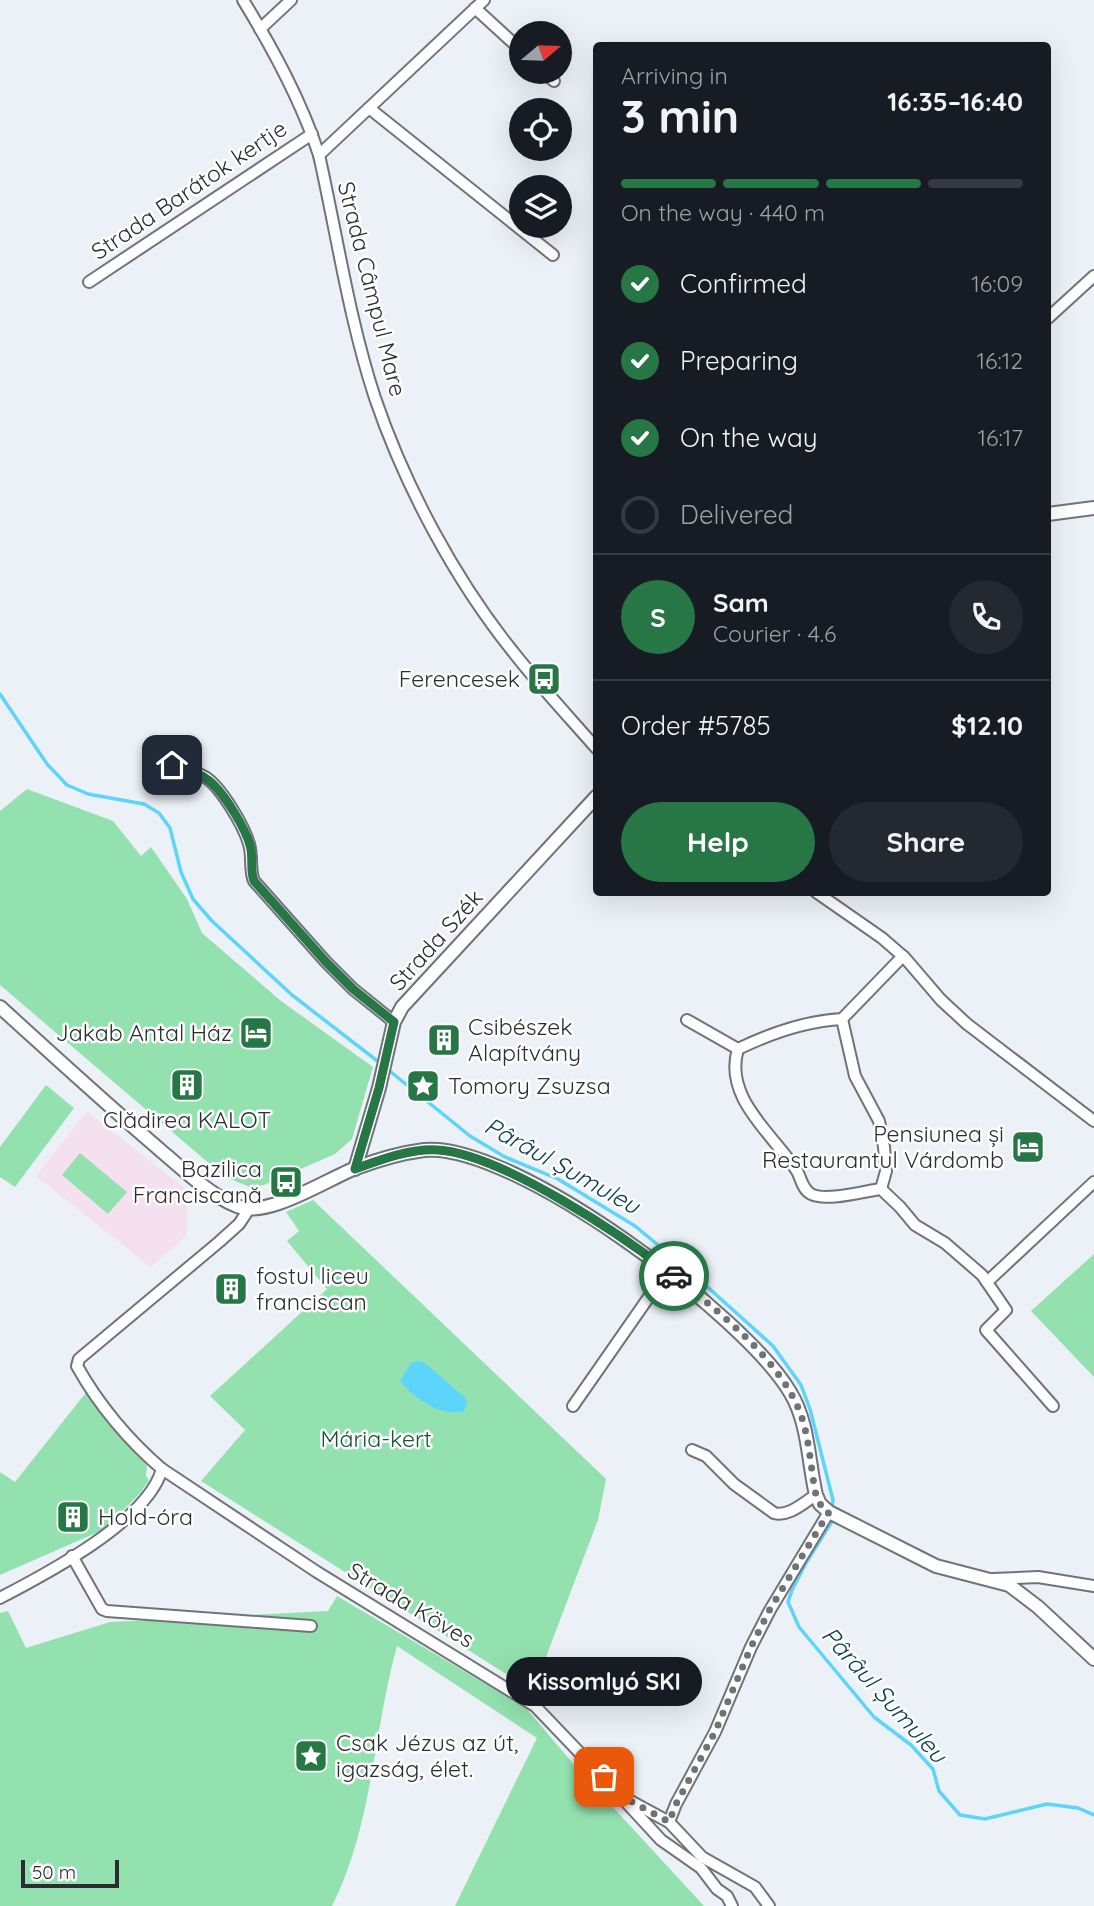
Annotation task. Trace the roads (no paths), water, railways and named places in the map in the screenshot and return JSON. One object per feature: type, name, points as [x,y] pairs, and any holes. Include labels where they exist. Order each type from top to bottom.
[{"type":"street","name":"Strada Câmpul Mare","points":[[243,0],[312,134],[319,155],[365,366],[403,469],[450,558],[479,604],[513,652],[593,744]]},
{"type":"street","points":[[260,29],[291,0]]},
{"type":"street","points":[[319,155],[484,0]]},
{"type":"street","points":[[475,8],[509,39]]},
{"type":"street","points":[[369,108],[553,255]]},
{"type":"street","name":"Strada Barátok kertje","points":[[89,282],[312,134]]},
{"type":"street","points":[[1051,315],[1094,276]]},
{"type":"street","points":[[1051,514],[1094,508]]},
{"type":"street","points":[[149,758],[205,777],[214,785],[247,837],[254,881],[326,962],[353,989],[394,1022]]},
{"type":"street","name":"Strada Szék","points":[[355,1169],[394,1022],[402,1007],[593,800]]},
{"type":"street","points":[[822,896],[865,924],[903,956],[961,1019],[1094,1121]]},
{"type":"street","points":[[881,1189],[828,1197],[812,1195],[807,1191],[798,1172],[753,1114],[736,1084],[734,1060],[738,1049],[794,1027],[816,1020],[842,1019],[903,956]]},
{"type":"street","points":[[0,1007],[94,1094],[192,1176],[237,1207],[249,1209],[280,1203],[355,1169],[425,1150],[439,1150],[468,1157],[507,1172],[575,1209],[667,1271],[739,1333],[770,1364],[800,1412],[820,1504],[833,1514],[936,1566],[1009,1585],[1024,1595],[1094,1659]]},
{"type":"street","points":[[842,1019],[855,1076],[879,1121],[886,1171],[881,1189]]},
{"type":"street","points":[[687,1020],[738,1049]]},
{"type":"street","points":[[987,1282],[1094,1182]]},
{"type":"street","points":[[881,1189],[915,1225],[945,1242],[987,1282],[1006,1310],[986,1330],[1053,1406]]},
{"type":"street","name":"Strada Köves","points":[[249,1209],[239,1224],[219,1242],[79,1359],[77,1366],[92,1391],[162,1469],[317,1572],[535,1706],[661,1840],[701,1868],[733,1906]]},
{"type":"street","points":[[573,1406],[667,1271]]},
{"type":"street","points":[[692,1450],[706,1456],[734,1484],[774,1513],[788,1512],[816,1495]]},
{"type":"street","points":[[0,1598],[110,1532],[155,1488],[162,1469]]},
{"type":"street","points":[[669,1822],[715,1732],[765,1619],[833,1514]]},
{"type":"street","points":[[72,1556],[102,1609],[107,1611],[311,1626]]},
{"type":"street","points":[[990,1579],[1038,1577],[1094,1586]]},
{"type":"street","name":"Strada Köves","points":[[621,1796],[669,1822],[702,1857],[755,1887],[769,1906]]},
{"type":"street","points":[[717,1889],[727,1873]]},
{"type":"water","points":[[411,1363],[425,1363],[463,1396],[468,1402],[464,1411],[446,1412],[437,1409],[420,1400],[400,1381]]},
{"type":"waterway","name":"Pârâul Șumuleu","points":[[0,694],[47,764],[67,785],[88,794],[144,804],[159,813],[170,828],[181,872],[193,899],[212,921],[292,995],[380,1063]]},
{"type":"waterway","name":"Pârâul Șumuleu","points":[[386,1068],[470,1136],[505,1157],[558,1179],[635,1226],[773,1346],[801,1385],[810,1409],[833,1500],[832,1510]]},
{"type":"waterway","name":"Pârâul Șumuleu","points":[[832,1518],[806,1563],[788,1602],[799,1627],[874,1717],[911,1745],[933,1769],[939,1791],[960,1815],[985,1819],[1047,1804],[1078,1808],[1094,1815]]},
{"type":"place","name":"Ferencesek","points":[[544,679]]},
{"type":"place","name":"Jakab Antal Ház","points":[[256,1033]]},
{"type":"place","name":"Csibészek Alapítvány","points":[[444,1040]]},
{"type":"place","name":"Clădirea KALOT","points":[[187,1085]]},
{"type":"place","name":"Tomory Zsuzsa","points":[[423,1086]]},
{"type":"place","name":"Pensiunea și Restaurantul Várdomb","points":[[1028,1147]]},
{"type":"place","name":"Bazilica Franciscană","points":[[286,1182]]},
{"type":"place","name":"fostul liceu franciscan","points":[[231,1289]]},
{"type":"place","name":"Hold-óra","points":[[73,1517]]},
{"type":"place","name":"Csak Jézus az út, igazság, élet.","points":[[311,1756]]},
{"type":"place","name":"Kissomlyó SKI","points":[[604,1777]]},
{"type":"park label","name":"Mária-kert","points":[[376,1439]]}]
